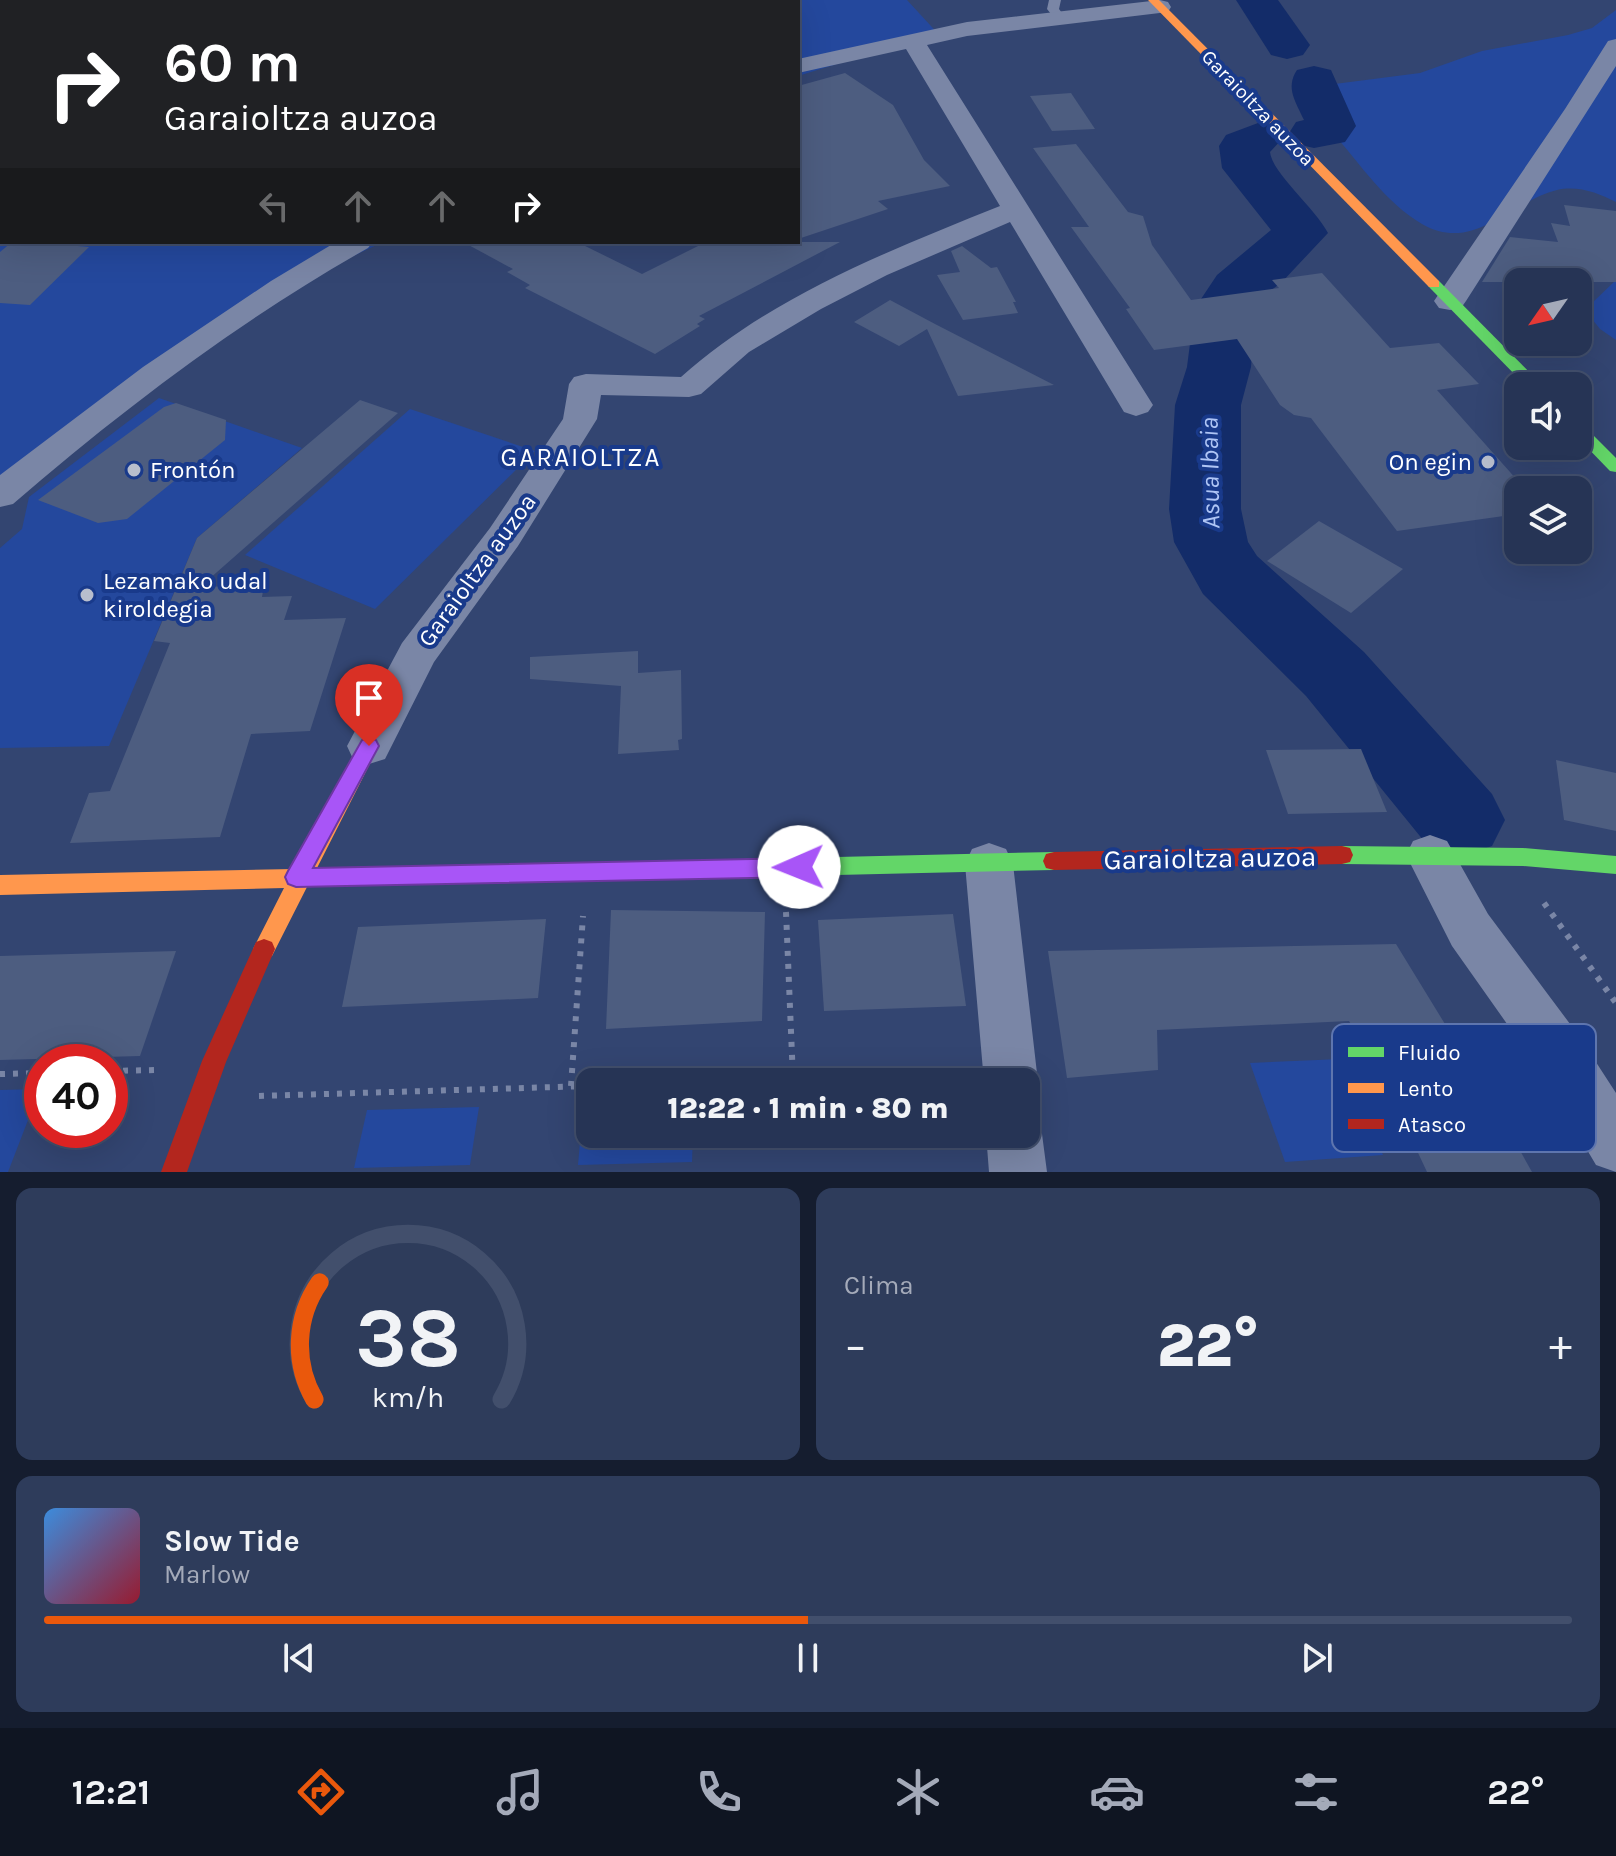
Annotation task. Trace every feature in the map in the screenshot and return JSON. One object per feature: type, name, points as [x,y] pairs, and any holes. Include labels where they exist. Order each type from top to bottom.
[{"type":"street","name":"Garaioltza auzoa","points":[[800,66],[1057,8],[1157,4],[1521,372]]},
{"type":"street","points":[[912,39],[1136,405]]},
{"type":"street","points":[[1450,301],[1578,109],[1616,46]]},
{"type":"street","name":"Garaioltza auzoa","points":[[174,1172],[258,957],[296,877],[417,654],[504,537],[581,411],[586,384],[689,387],[743,342],[805,305],[942,239],[1014,210]]},
{"type":"street","points":[[0,495],[43,457],[150,377],[257,303],[355,244]]},
{"type":"street","points":[[1592,443],[1616,467]]},
{"type":"street","name":"Garaioltza auzoa","points":[[0,885],[1430,855],[1523,857],[1616,865]]},
{"type":"street","points":[[1430,855],[1470,930],[1538,1024]]},
{"type":"street","points":[[989,864],[996,1068]]},
{"type":"street","points":[[1596,1112],[1616,1145]]},
{"type":"street","points":[[1015,1148],[1018,1172]]},
{"type":"path","points":[[1535,890],[1616,1003]]},
{"type":"path","points":[[785,899],[793,1068]]},
{"type":"path","points":[[571,1086],[584,902]]},
{"type":"path","points":[[128,1070],[159,1069]]},
{"type":"path","points":[[0,1074],[24,1073]]},
{"type":"path","points":[[259,1096],[576,1086]]},
{"type":"shaded area","points":[[800,0],[907,0],[942,38],[800,75]]},
{"type":"shaded area","points":[[1616,10],[1616,202],[1588,191],[1572,188],[1557,190],[1475,229],[1459,233],[1441,232],[1422,224],[1397,205],[1333,133],[1337,125],[1319,86],[1420,73],[1482,51],[1592,28]]},
{"type":"shaded area","points":[[0,244],[379,244],[281,290],[0,485]]},
{"type":"shaded area","points":[[1616,280],[1616,340],[1592,319],[1592,303]]},
{"type":"shaded area","name":"Lezamako udal kiroldegia","points":[[159,398],[302,448],[197,538],[109,746],[0,748],[0,548],[22,529],[29,497]]},
{"type":"shaded area","points":[[410,409],[535,451],[375,609],[245,555]]},
{"type":"shaded area","points":[[1332,1059],[1332,1152],[1382,1152],[1383,1155],[1285,1162],[1250,1063]]},
{"type":"shaded area","points":[[24,1089],[24,1130],[8,1172],[0,1172],[0,1090]]},
{"type":"shaded area","points":[[479,1107],[470,1165],[354,1168],[367,1110]]},
{"type":"shaded area","points":[[579,1148],[692,1148],[692,1162],[578,1165]]},
{"type":"building","points":[[845,73],[893,105],[924,160],[950,186],[878,201],[888,209],[800,238],[800,85]]},
{"type":"building","points":[[1071,93],[1095,129],[1052,131],[1030,96]]},
{"type":"building","points":[[1076,144],[1128,212],[1143,216],[1152,245],[1191,300],[1279,288],[1272,280],[1322,273],[1390,348],[1439,343],[1479,384],[1437,390],[1514,476],[1504,476],[1504,516],[1397,531],[1311,418],[1294,415],[1280,405],[1237,339],[1154,350],[1126,309],[1130,308],[1071,227],[1089,227],[1033,148]]},
{"type":"building","points":[[1564,205],[1616,211],[1616,282],[1592,282],[1592,268],[1504,268],[1504,282],[1482,282],[1510,237],[1558,242],[1551,223],[1570,226]]},
{"type":"building","points":[[840,242],[699,316],[705,319],[697,324],[700,326],[655,354],[525,288],[530,285],[507,272],[513,269],[467,244],[581,244],[642,274],[702,244]]},
{"type":"building","points":[[10,244],[89,247],[30,305],[0,303],[0,252]]},
{"type":"building","points":[[962,246],[991,268],[997,267],[1016,302],[1013,302],[1018,313],[963,320],[937,275],[960,272],[951,251]]},
{"type":"building","points":[[890,300],[1054,385],[958,396],[927,329],[899,346],[854,322]]},
{"type":"building","points":[[360,400],[398,413],[200,587],[264,585],[262,597],[292,596],[284,620],[346,618],[310,731],[251,734],[220,837],[70,843],[89,793],[110,791],[170,643],[154,641],[197,538]]},
{"type":"building","name":"Frontón","points":[[176,403],[226,420],[225,440],[127,519],[98,523],[38,500],[164,407]]},
{"type":"building","points":[[1319,521],[1403,569],[1351,613],[1267,561]]},
{"type":"building","points":[[638,651],[638,673],[681,670],[682,739],[678,740],[679,750],[618,754],[621,686],[530,679],[530,657]]},
{"type":"building","points":[[1361,749],[1387,812],[1288,814],[1266,750]]},
{"type":"building","points":[[1556,760],[1616,773],[1616,831],[1564,820]]},
{"type":"building","points":[[611,910],[765,912],[762,1021],[606,1029]]},
{"type":"building","points":[[953,914],[966,1006],[824,1011],[818,920]]},
{"type":"building","points":[[546,919],[538,998],[342,1007],[358,927]]},
{"type":"building","points":[[1396,944],[1445,1024],[1351,1024],[1349,1021],[1157,1030],[1158,1070],[1067,1078],[1048,951]]},
{"type":"building","points":[[176,951],[140,1056],[128,1056],[128,1044],[24,1044],[24,1059],[0,1060],[0,956]]},
{"type":"building","points":[[1418,1152],[1521,1152],[1532,1172],[1427,1172]]},
{"type":"waterway","name":"Asua Ibaia","points":[[1257,0],[1287,45]]},
{"type":"waterway","name":"Asua Ibaia","points":[[1314,80],[1314,88],[1331,126],[1327,131],[1314,133]]},
{"type":"waterway","name":"Asua Ibaia","points":[[1258,138],[1244,146],[1244,157],[1256,179],[1295,222],[1300,233],[1238,287],[1231,299],[1223,328],[1219,367],[1208,405],[1205,509],[1211,542],[1230,575],[1335,674],[1460,820]]},
{"type":"traffic: fast","points":[[1434,284],[1521,372]]},
{"type":"traffic: fast","points":[[1592,443],[1616,467]]},
{"type":"traffic: fast","points":[[1342,855],[1523,857],[1616,865]]},
{"type":"traffic: fast","points":[[396,876],[1054,861]]},
{"type":"traffic: slow","points":[[1153,0],[1434,284]]},
{"type":"traffic: slow","points":[[264,949],[369,746]]},
{"type":"traffic: slow","points":[[0,885],[396,876]]},
{"type":"traffic: jam","points":[[1054,861],[1342,855]]},
{"type":"traffic: jam","points":[[174,1172],[214,1061],[264,949]]},
{"type":"place","name":"On egin","points":[[1488,462]]},
{"type":"place","name":"Frontón","points":[[134,470]]},
{"type":"place","name":"Lezamako udal kiroldegia","points":[[87,595]]},
{"type":"district","name":"GARAIOLTZA","points":[[581,457]]},
{"type":"route","points":[[369,746],[296,877],[799,867]]}]
